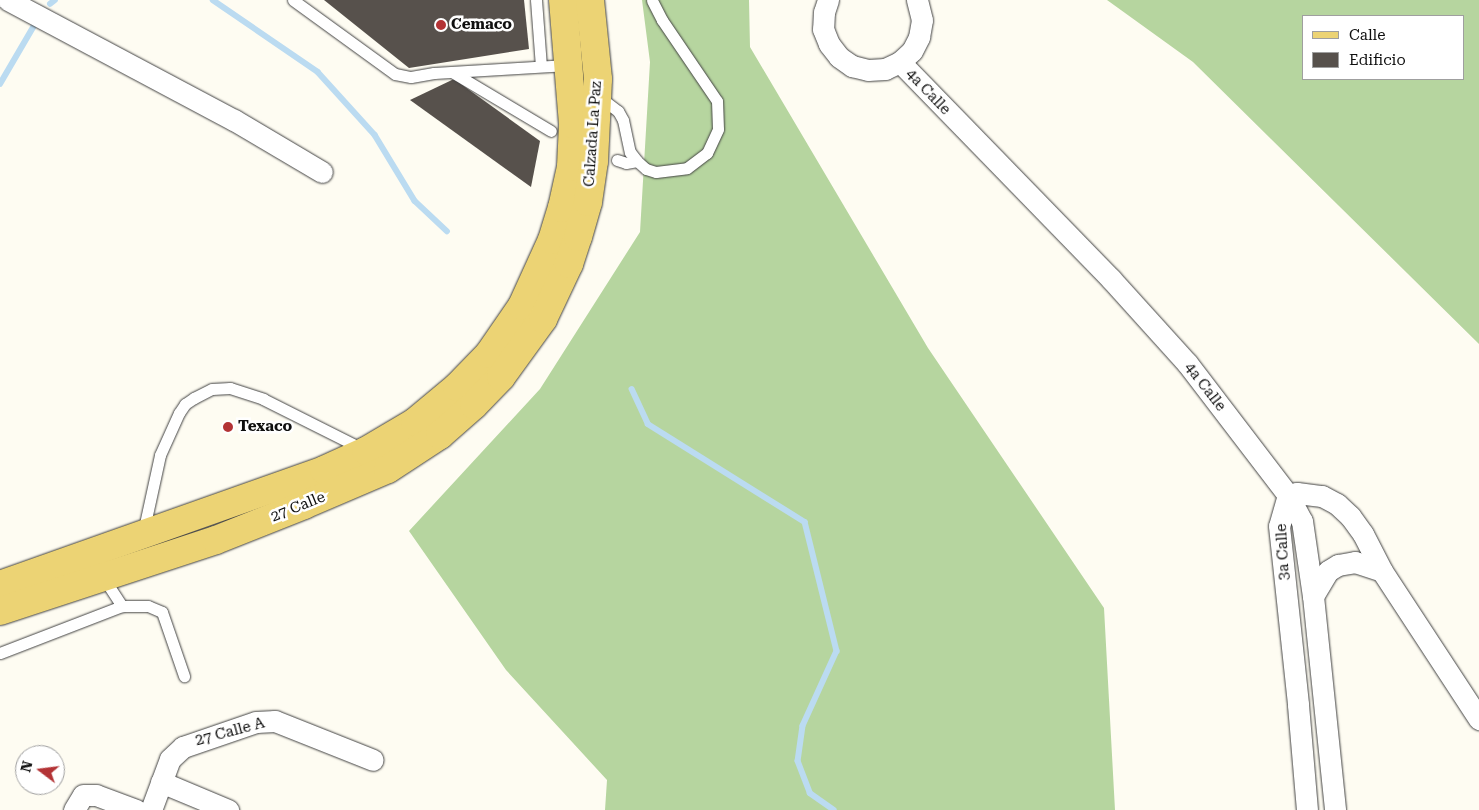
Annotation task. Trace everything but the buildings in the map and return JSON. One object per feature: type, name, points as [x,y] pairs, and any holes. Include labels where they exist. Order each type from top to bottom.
[{"type":"main road","name":"Calzada La Paz","points":[[533,313],[562,208],[571,167],[573,124],[563,0]]},
{"type":"main road","name":"Calzada La Paz","points":[[533,313],[569,264],[588,202],[594,162],[597,95],[590,0]]},
{"type":"main road","name":"27 Calle","points":[[0,585],[324,470],[366,451],[415,422],[457,387],[533,313]]},
{"type":"main road","name":"27 Calle","points":[[0,611],[216,540],[388,469],[440,435],[474,405],[501,377],[533,313]]},
{"type":"street","points":[[8,0],[234,120],[322,172]]},
{"type":"street","name":"4a Calle","points":[[828,0],[824,12],[823,29],[829,44],[839,57],[852,66],[868,70],[885,69],[900,62],[912,51],[919,37],[922,20],[917,0]]},
{"type":"street","name":"4a Calle","points":[[900,62],[1111,279],[1187,364],[1288,495]]},
{"type":"street","points":[[1288,495],[1297,492],[1322,496],[1337,504],[1350,516],[1363,534],[1382,570],[1479,719]]},
{"type":"street","name":"3a Calle","points":[[1288,495],[1302,520],[1313,596],[1335,810]]},
{"type":"street","name":"3a Calle","points":[[1288,495],[1278,526],[1298,705],[1307,810]]},
{"type":"street","points":[[1313,596],[1328,571],[1338,564],[1355,562],[1382,570]]},
{"type":"street","name":"27 Calle A","points":[[151,810],[170,759],[183,746],[265,720],[275,721],[373,760]]},
{"type":"street","points":[[161,782],[228,810]]},
{"type":"street","points":[[74,810],[83,796],[96,795],[136,810]]},
{"type":"lane","points":[[293,0],[395,74],[411,77],[452,72],[568,65]]},
{"type":"lane","points":[[536,0],[541,66]]},
{"type":"lane","points":[[597,95],[618,112],[623,120],[630,152],[637,162],[656,172],[687,168],[707,153],[718,129],[718,101],[662,20],[652,0]]},
{"type":"lane","points":[[452,72],[551,131]]},
{"type":"lane","points":[[617,160],[626,163],[637,162]]},
{"type":"lane","points":[[143,533],[160,455],[179,413],[189,401],[212,389],[230,388],[257,396],[366,451]]},
{"type":"lane","points":[[103,577],[122,606]]},
{"type":"lane","points":[[0,653],[122,606],[148,606],[162,612],[184,676]]},
{"type":"green space","points":[[642,0],[749,0],[750,47],[928,348],[1104,608],[1115,810],[605,810],[607,780],[506,670],[409,531],[540,389],[640,232],[650,62]]},
{"type":"green space","points":[[1107,0],[1479,0],[1479,344],[1193,62]]},
{"type":"waterway","points":[[50,4],[55,0]]},
{"type":"waterway","points":[[213,0],[318,72],[375,135],[415,201],[447,231]]},
{"type":"waterway","points":[[0,84],[35,24]]},
{"type":"waterway","points":[[632,389],[648,424],[805,522],[837,651],[803,726],[798,761],[810,793],[834,810]]},
{"type":"place","name":"Cemaco","points":[[441,25]]},
{"type":"place","name":"Texaco","points":[[228,427]]}]
